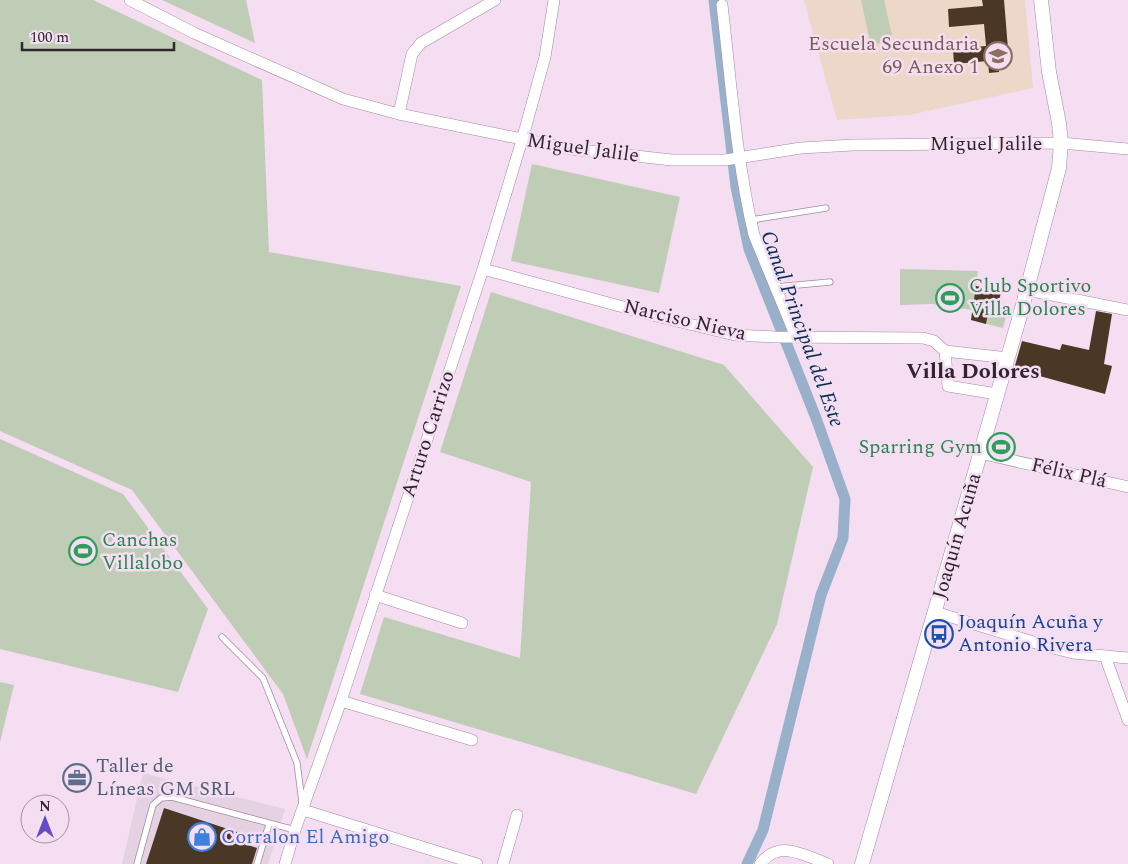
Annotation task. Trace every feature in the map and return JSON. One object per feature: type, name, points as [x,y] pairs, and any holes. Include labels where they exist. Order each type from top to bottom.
[{"type":"street","name":"Miguel Jalile","points":[[130,0],[194,34],[343,99],[399,114],[571,149],[672,160],[725,160],[801,148],[853,145],[1061,143],[1128,149]]},
{"type":"street","points":[[399,114],[412,54],[421,43],[495,0]]},
{"type":"street","name":"Arturo Carrizo","points":[[285,864],[295,830],[341,701],[483,269],[545,57],[554,0]]},
{"type":"street","name":"Joaquín Acuña","points":[[862,864],[998,394],[1059,168],[1061,143],[1059,123],[1049,72],[1040,0]]},
{"type":"street","points":[[722,5],[740,158],[754,234],[796,337]]},
{"type":"street","name":"Narciso Nieva","points":[[483,269],[734,335],[923,338],[934,341],[945,350],[1008,358]]},
{"type":"street","points":[[1027,290],[1128,310]]},
{"type":"street","points":[[945,350],[948,386],[998,394]]},
{"type":"street","name":"Félix Plá","points":[[980,453],[1128,487]]},
{"type":"street","points":[[375,595],[462,623]]},
{"type":"street","points":[[935,612],[1049,647],[1073,652],[1128,658]]},
{"type":"street","points":[[1105,656],[1128,720]]},
{"type":"street","points":[[341,701],[472,740]]},
{"type":"street","points":[[303,810],[477,864]]},
{"type":"street","points":[[503,864],[517,815]]},
{"type":"street","points":[[760,864],[767,855],[785,850],[828,864]]},
{"type":"lane","points":[[751,220],[826,208]]},
{"type":"lane","points":[[776,287],[830,282]]},
{"type":"lane","points":[[222,636],[263,678],[297,763],[303,810]]},
{"type":"lane","points":[[137,864],[153,805],[160,798],[172,796],[295,830]]},
{"type":"lane","points":[[257,864],[269,824]]},
{"type":"shaded area","points":[[804,0],[1025,0],[1033,88],[909,115],[837,120]]},
{"type":"shaded area","name":"Corralon El Amigo","points":[[143,773],[285,809],[268,864],[122,864]]},
{"type":"green space","points":[[0,0],[93,0],[262,80],[269,252],[461,286],[307,759],[283,694],[132,490],[0,431]]},
{"type":"green space","points":[[162,0],[246,0],[255,43]]},
{"type":"green space","points":[[861,0],[884,0],[893,40],[871,45]]},
{"type":"green space","points":[[532,164],[680,197],[659,293],[511,261]]},
{"type":"green space","name":"Club Sportivo Villa Dolores","points":[[900,269],[978,271],[976,286],[1001,291],[998,306],[1008,308],[1003,328],[971,320],[972,310],[932,304],[900,305]]},
{"type":"green space","points":[[491,292],[724,365],[813,467],[777,624],[696,794],[360,694],[384,617],[520,658],[531,482],[440,452]]},
{"type":"green space","name":"Canchas Villalobo","points":[[0,439],[123,494],[208,609],[178,692],[0,649]]},
{"type":"green space","points":[[0,682],[14,685],[0,742]]},
{"type":"building","points":[[982,0],[1004,0],[1009,61],[999,62],[999,72],[989,73],[988,61],[954,64],[953,49],[986,46],[984,24],[949,27],[948,9],[983,6]]},
{"type":"building","points":[[976,286],[1001,291],[998,309],[989,307],[986,324],[971,320]]},
{"type":"building","points":[[1096,311],[1112,314],[1104,364],[1112,366],[1105,394],[1014,369],[1022,341],[1060,350],[1062,344],[1089,350]]},
{"type":"building","points":[[164,808],[237,832],[234,840],[257,848],[252,864],[146,864]]},
{"type":"waterway","name":"Canal Principal del Este","points":[[714,0],[736,187],[749,249],[816,418],[845,499],[843,538],[821,595],[763,830],[747,864]]},
{"type":"place","name":"Escuela Secundaria 69 Anexo 1","points":[[998,56]]},
{"type":"place","name":"Club Sportivo Villa Dolores","points":[[950,298]]},
{"type":"place","name":"Sparring Gym","points":[[1001,447]]},
{"type":"place","name":"Canchas Villalobo","points":[[83,551]]},
{"type":"place","name":"Joaquín Acuña y Antonio Rivera","points":[[939,634]]},
{"type":"place","name":"Taller de Líneas GM SRL","points":[[77,778]]},
{"type":"place","name":"Corralon El Amigo","points":[[202,837]]},
{"type":"district","name":"Villa Dolores","points":[[973,371]]}]
